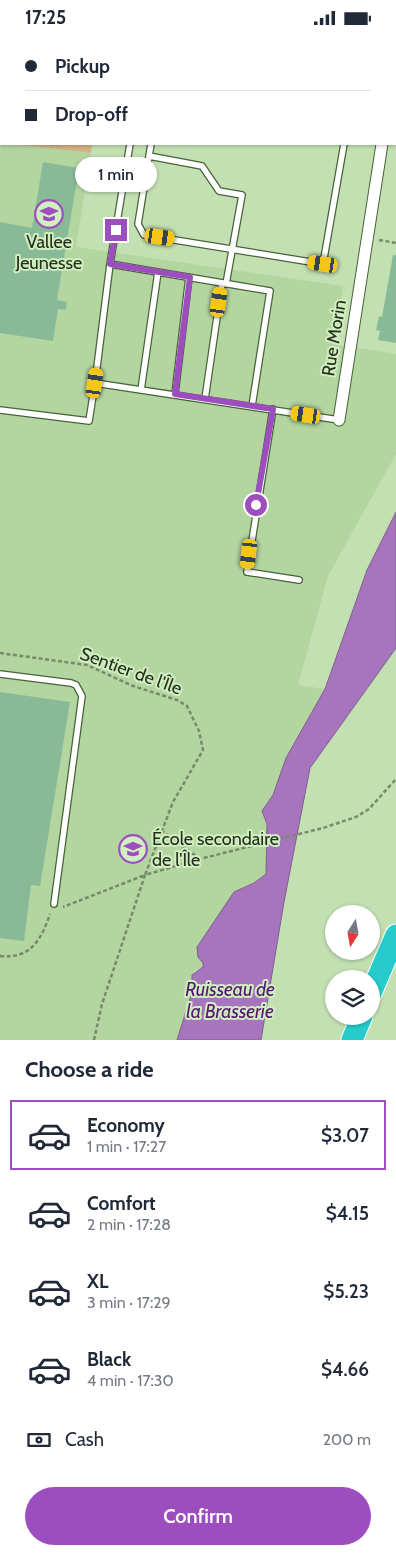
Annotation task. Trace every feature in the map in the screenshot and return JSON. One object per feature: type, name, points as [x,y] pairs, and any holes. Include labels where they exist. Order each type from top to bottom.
[{"type":"highway","points":[[380,972],[396,935]]},
{"type":"highway","points":[[352,1040],[358,1025]]},
{"type":"street","name":"Rue Morin","points":[[339,420],[382,145]]},
{"type":"lane","points":[[0,410],[89,421],[110,264],[130,145]]},
{"type":"lane","points":[[151,145],[138,224],[144,235],[323,264],[344,145]]},
{"type":"lane","points":[[149,156],[202,165],[219,191],[242,195],[224,283],[206,399]]},
{"type":"lane","points":[[110,264],[270,291],[252,406]]},
{"type":"lane","points":[[141,390],[158,272]]},
{"type":"lane","points":[[175,394],[190,277]]},
{"type":"lane","points":[[95,383],[339,420]]},
{"type":"lane","points":[[273,409],[247,572],[299,580]]},
{"type":"lane","points":[[0,674],[70,683],[76,685],[82,696],[54,905]]},
{"type":"path","points":[[368,239],[396,243]]},
{"type":"path","name":"Sentier de l'Île","points":[[0,653],[87,665],[133,686],[177,700],[187,706],[200,731],[203,750],[179,790],[161,830],[102,1004],[94,1040]]},
{"type":"path","points":[[51,912],[146,875],[200,859],[305,833],[363,813],[396,779]]},
{"type":"path","points":[[161,830],[200,859]]},
{"type":"path","points":[[0,956],[15,957],[33,947],[46,926],[54,905]]},
{"type":"shaded area","points":[[0,145],[18,145],[91,153],[76,247],[343,286],[334,344],[396,354],[396,454],[328,576],[298,685],[325,689],[286,758],[273,795],[262,811],[267,824],[266,874],[254,883],[234,892],[203,967],[194,971],[192,992],[177,1040],[0,1040]]},
{"type":"shaded area","points":[[20,145],[92,145],[91,153]]},
{"type":"water","name":"Ruisseau de la Brasserie","points":[[396,512],[396,648],[310,768],[284,902],[261,1040],[177,1040],[192,992],[192,975],[203,967],[203,963],[198,957],[197,947],[234,892],[254,883],[266,874],[267,824],[262,811],[273,795],[286,758],[325,689],[367,570]]},
{"type":"building","points":[[43,162],[79,168],[57,300],[67,302],[66,310],[58,309],[53,341],[0,333],[0,222],[32,228]]},
{"type":"building","points":[[393,255],[396,255],[396,343],[378,340],[380,331],[376,330],[379,316],[382,317]]},
{"type":"building","points":[[0,692],[70,702],[40,886],[31,885],[24,941],[0,938]]},
{"type":"place","name":"Vallee Jeunesse","points":[[49,214]]},
{"type":"place","name":"École secondaire de l'Île","points":[[133,849]]},
{"type":"route","points":[[116,230],[110,264],[190,277],[175,394],[273,409],[256,505]]}]
